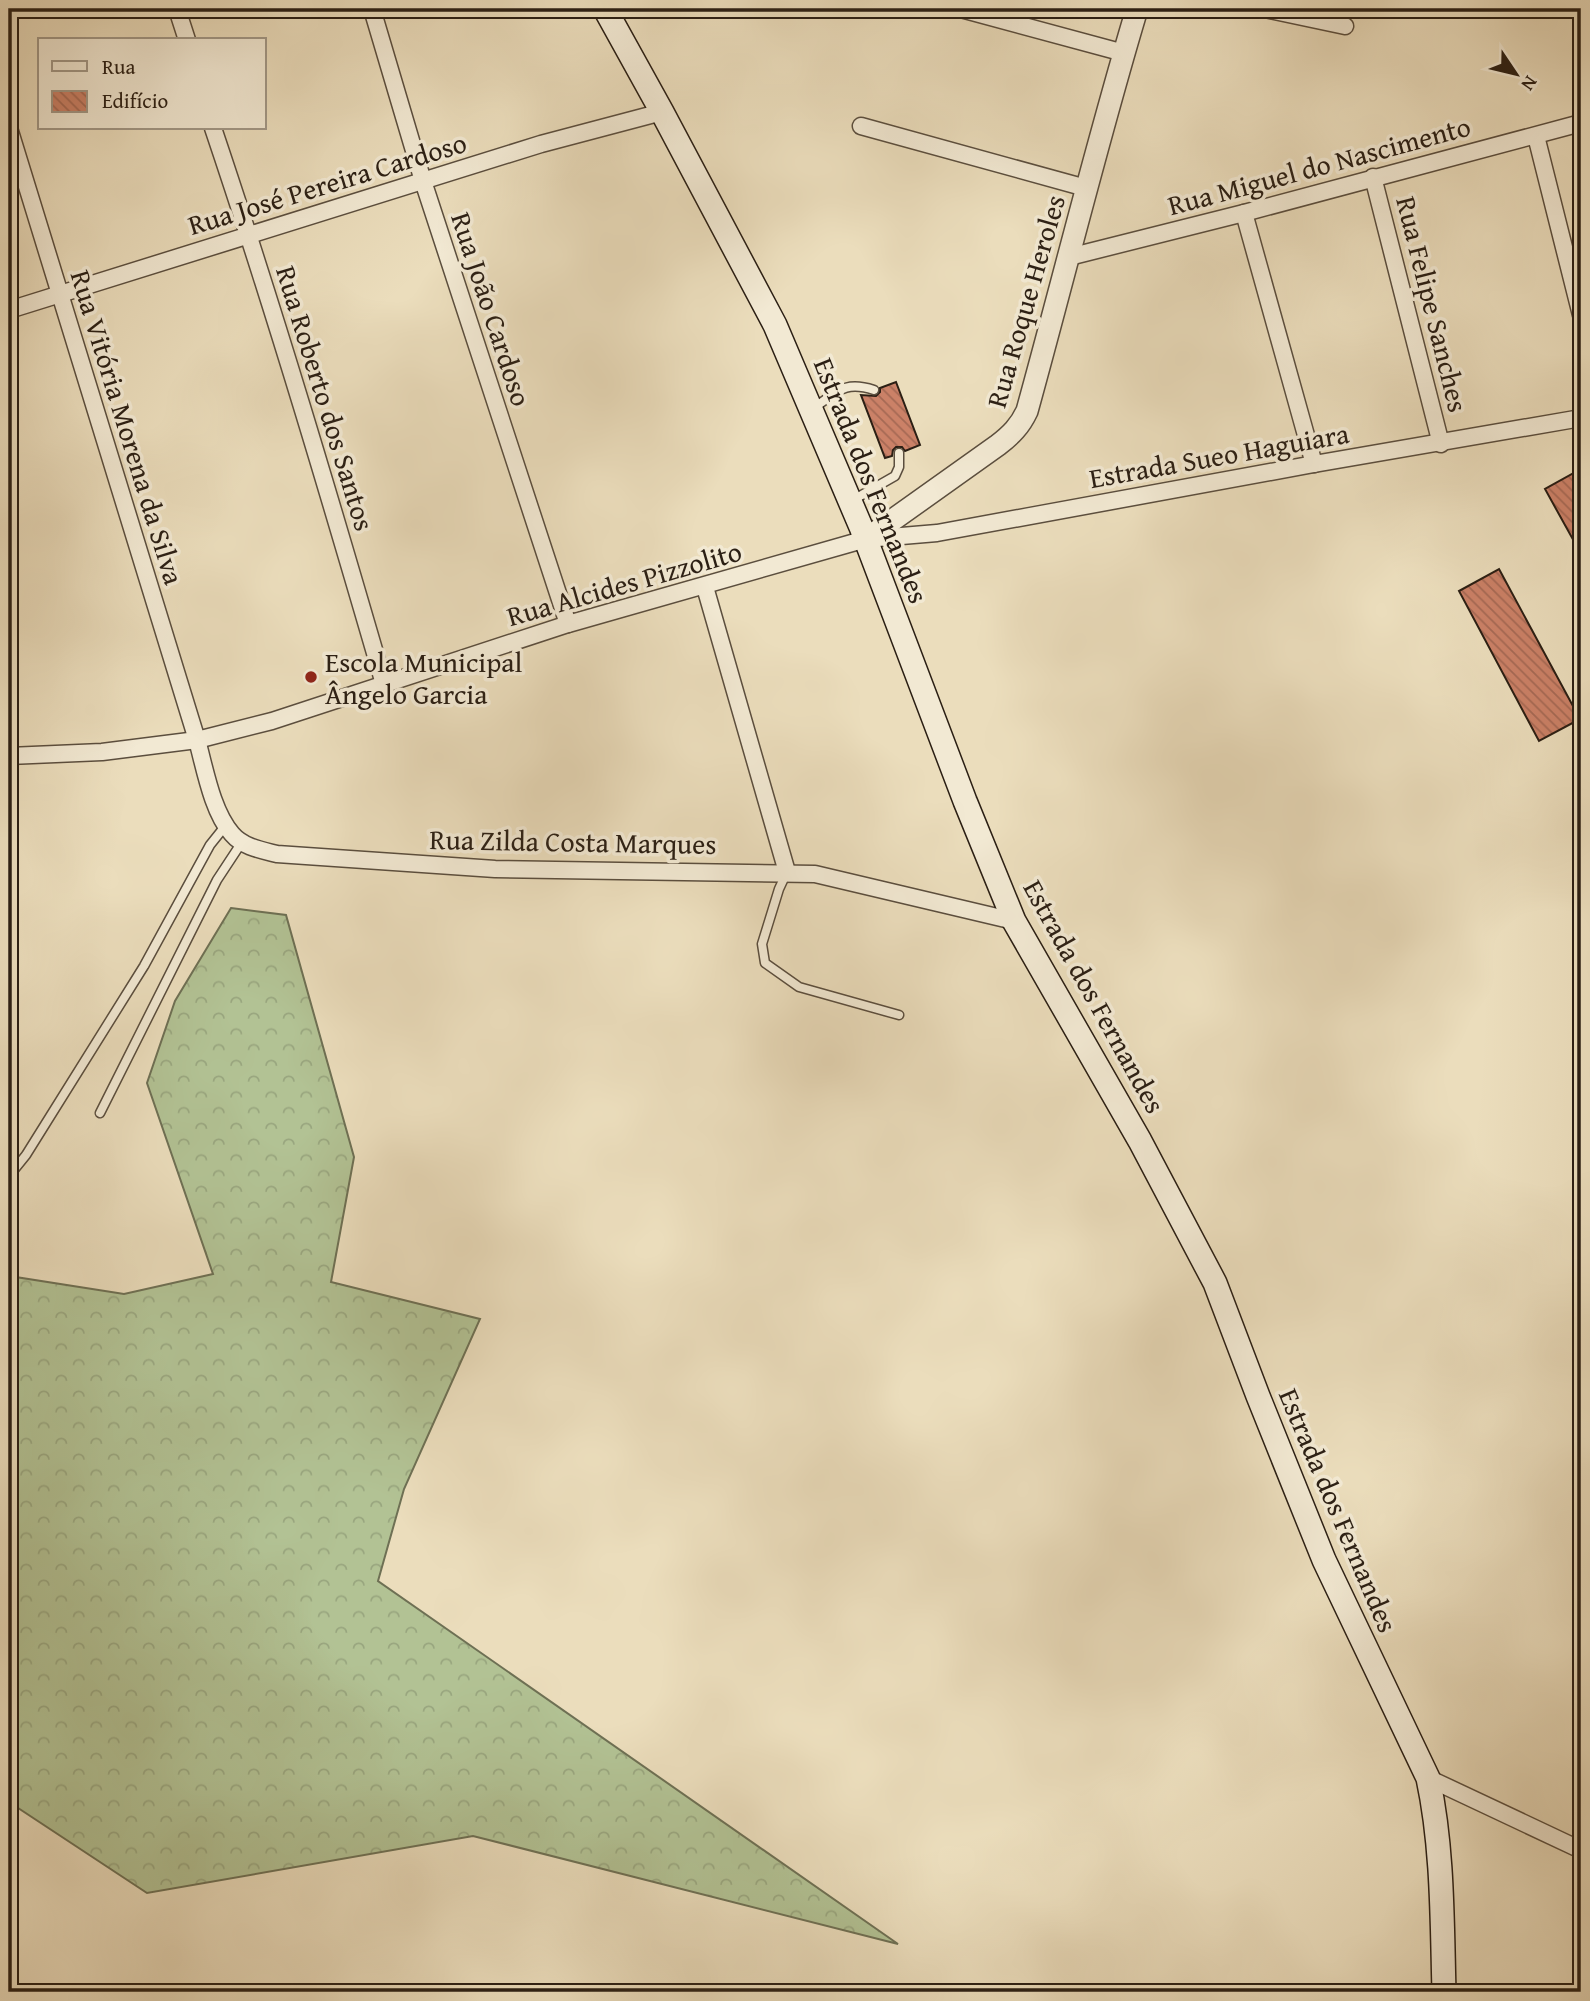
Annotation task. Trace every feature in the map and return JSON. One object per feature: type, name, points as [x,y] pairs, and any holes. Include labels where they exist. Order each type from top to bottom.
[{"type":"main road","name":"Estrada dos Fernandes","points":[[605,9],[775,325],[866,539],[965,801],[1014,921],[1140,1141],[1215,1283],[1324,1560],[1429,1778],[1435,1808],[1440,1863],[1444,1992]]},
{"type":"street","points":[[177,9],[186,38]]},
{"type":"street","name":"Rua João Cardoso","points":[[372,9],[423,181],[568,624]]},
{"type":"street","points":[[961,9],[1124,53]]},
{"type":"street","name":"Rua Roque Heroles","points":[[866,539],[1012,434],[1022,422],[1137,9]]},
{"type":"street","points":[[1265,9],[1345,26]]},
{"type":"street","name":"Rua José Pereira Cardoso","points":[[9,310],[541,144],[662,112]]},
{"type":"street","name":"Rua Miguel do Nascimento","points":[[1069,257],[1244,214],[1581,123]]},
{"type":"street","points":[[861,126],[1086,188]]},
{"type":"street","name":"Rua Vitória Morena da Silva","points":[[9,128],[197,740]]},
{"type":"street","name":"Rua Roberto dos Santos","points":[[214,130],[324,476],[384,684]]},
{"type":"street","points":[[1536,136],[1581,315]]},
{"type":"street","name":"Rua Felipe Sanches","points":[[1374,177],[1441,443]]},
{"type":"street","points":[[1244,214],[1314,464]]},
{"type":"street","name":"Estrada Sueo Haguiara","points":[[866,539],[937,533],[1581,418]]},
{"type":"street","name":"Rua Alcides Pizzolito","points":[[9,756],[102,752],[197,740],[272,721],[568,624],[866,539]]},
{"type":"street","points":[[705,587],[787,872]]},
{"type":"street","name":"Rua Zilda Costa Marques","points":[[197,740],[216,807],[232,835],[255,849],[277,854],[495,869],[815,874],[1014,921]]},
{"type":"street","points":[[1429,1778],[1581,1850]]},
{"type":"lane","points":[[812,409],[847,386],[862,386],[874,390]]},
{"type":"lane","points":[[850,501],[895,476],[899,467],[899,453]]},
{"type":"lane","points":[[9,1176],[26,1155],[144,966],[210,845],[226,825]]},
{"type":"lane","points":[[100,1113],[217,880],[242,842]]},
{"type":"lane","points":[[787,872],[762,944],[765,962],[799,987],[899,1015]]},
{"type":"green space","points":[[231,908],[286,915],[354,1157],[331,1282],[480,1319],[404,1489],[378,1581],[898,1944],[473,1836],[147,1893],[9,1802],[9,1276],[124,1294],[213,1274],[147,1083],[175,1001]]},
{"type":"building","points":[[896,382],[920,445],[905,451],[902,447],[896,447],[892,456],[885,458],[861,395],[876,396],[880,388]]},
{"type":"building","points":[[1581,469],[1581,554],[1545,489]]},
{"type":"building","points":[[1499,569],[1580,719],[1539,741],[1459,591]]},
{"type":"place","name":"Escola Municipal Ângelo Garcia","points":[[311,677]]}]
